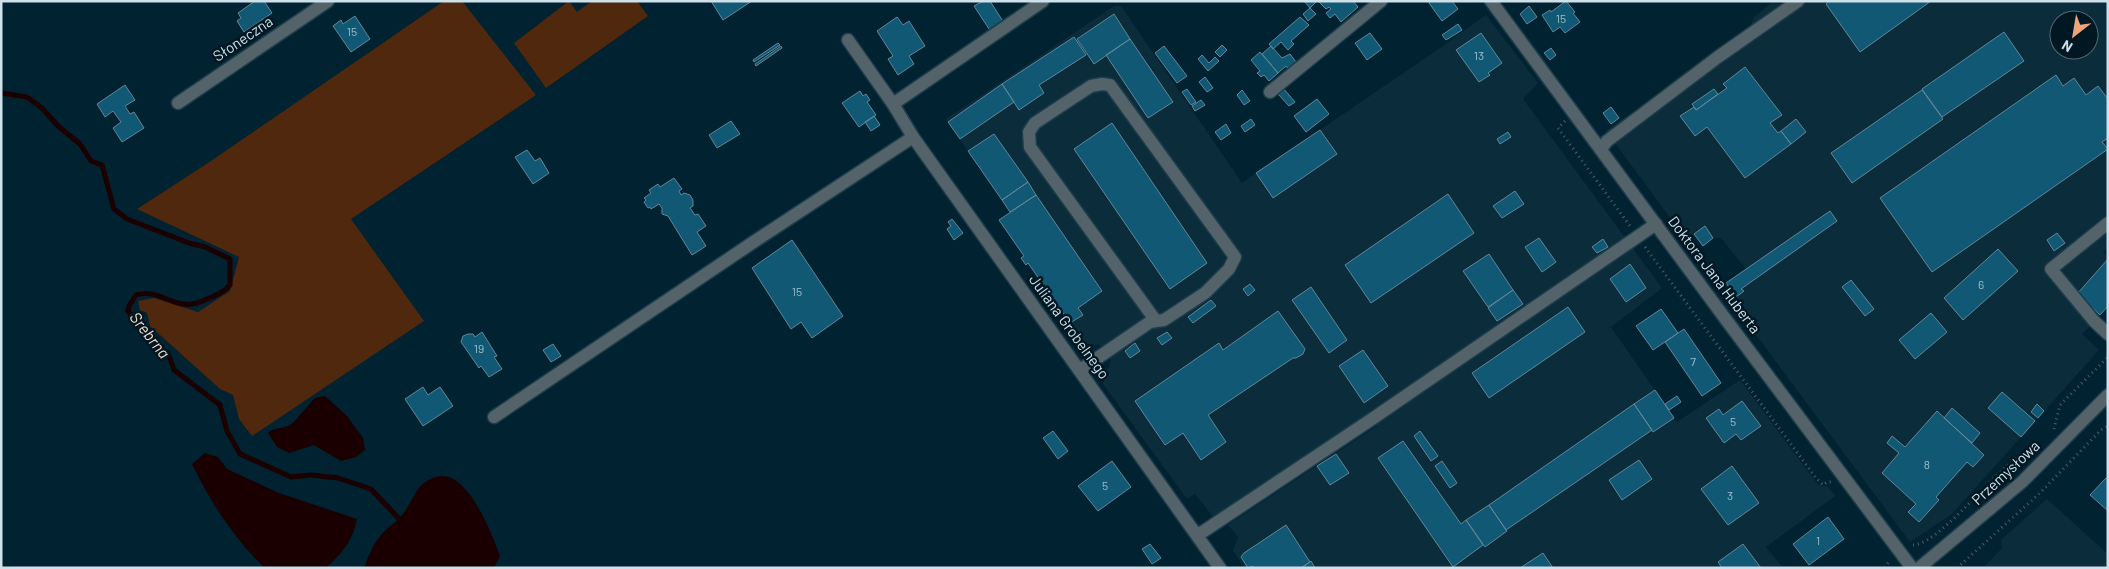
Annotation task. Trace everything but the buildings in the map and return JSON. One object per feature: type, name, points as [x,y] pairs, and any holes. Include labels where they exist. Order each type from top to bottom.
[{"type":"street","name":"Słoneczna","points":[[178,103],[328,1]]},
{"type":"street","points":[[893,104],[1043,1]]},
{"type":"street","points":[[1270,92],[1381,1]]},
{"type":"street","points":[[1601,149],[1607,141],[1718,57],[1798,1]]},
{"type":"street","name":"Doktora Jana Huberta","points":[[1497,3],[1656,224],[1912,568]]},
{"type":"street","name":"Juliana Grobelnego","points":[[848,40],[893,104],[913,137],[1198,534],[1220,568]]},
{"type":"street","points":[[1080,370],[1138,329],[1150,322],[1164,320],[1205,293],[1229,269],[1235,257],[1110,85],[1096,84],[1035,122],[1029,132],[1030,147],[1156,321]]},
{"type":"street","points":[[494,417],[913,137]]},
{"type":"street","points":[[2108,223],[2051,270],[2094,321],[2108,334]]},
{"type":"street","points":[[1198,534],[1372,419],[1656,224]]},
{"type":"street","name":"Przemysłowa","points":[[1919,568],[1970,528],[2022,482],[2108,396]]},
{"type":"path","points":[[1568,118],[1558,128],[1816,478]]},
{"type":"path","points":[[2052,436],[2060,405],[2108,357]]},
{"type":"path","points":[[1956,568],[2030,502],[2101,430],[2108,426]]},
{"type":"path","points":[[1909,545],[1925,542],[2011,463],[2031,447],[2047,441]]},
{"type":"shaded area","points":[[444,1],[462,1],[536,95],[351,219],[424,321],[252,436],[239,419],[233,395],[220,389],[150,326],[147,313],[140,310],[138,301],[154,298],[198,312],[230,291],[239,257],[137,209],[211,161]]},
{"type":"shaded area","points":[[569,1],[577,12],[592,1],[637,1],[648,16],[546,88],[514,43]]},
{"type":"shaded area","points":[[1790,1],[2108,1],[2108,248],[2103,252],[2108,259],[2077,294],[2100,315],[2082,334],[2099,350],[1952,514],[1910,542],[1745,320],[1750,316],[1741,303],[1732,303],[1721,286],[1746,269],[1721,238],[1713,238],[1705,227],[1688,242],[1606,131],[1749,30],[1754,17],[1771,3],[1785,5]]},
{"type":"shaded area","points":[[1114,6],[1121,6],[1242,183],[1486,15],[1538,83],[1523,99],[1662,288],[1611,327],[1677,422],[1740,380],[1818,485],[1828,487],[1835,496],[1766,547],[1783,568],[1245,568],[1233,551],[1238,537],[1228,525],[1377,426],[1368,414],[1214,518],[1195,494],[1187,499],[1103,384],[1111,360],[1100,345],[1085,344],[1029,263],[1026,265],[1021,258],[1023,256],[999,220],[1010,212],[946,119]]},
{"type":"shaded area","points":[[325,396],[347,416],[363,438],[365,450],[356,457],[341,461],[314,445],[289,453],[277,447],[268,433],[290,425],[315,398]]},
{"type":"shaded area","points":[[205,453],[218,457],[227,469],[279,493],[357,519],[346,546],[326,568],[265,568],[233,532],[199,478],[192,464]]},
{"type":"shaded area","points":[[441,476],[451,478],[461,485],[478,507],[500,556],[494,568],[364,568],[376,542],[384,531],[398,520],[407,509],[421,486],[432,478]]},
{"type":"shaded area","points":[[2047,499],[2108,554],[2108,568],[1983,568],[2002,548],[2001,540]]},
{"type":"waterway","name":"Srebrna","points":[[1,93],[27,97],[42,108],[58,126],[80,144],[91,161],[102,165],[114,209],[127,219],[189,243],[205,247],[230,259],[230,285],[219,294],[196,303],[186,304],[154,295],[136,295],[128,311],[156,347],[168,353],[174,370],[220,405],[227,431],[240,454],[291,477],[311,475],[338,478],[371,489],[402,522]]}]
